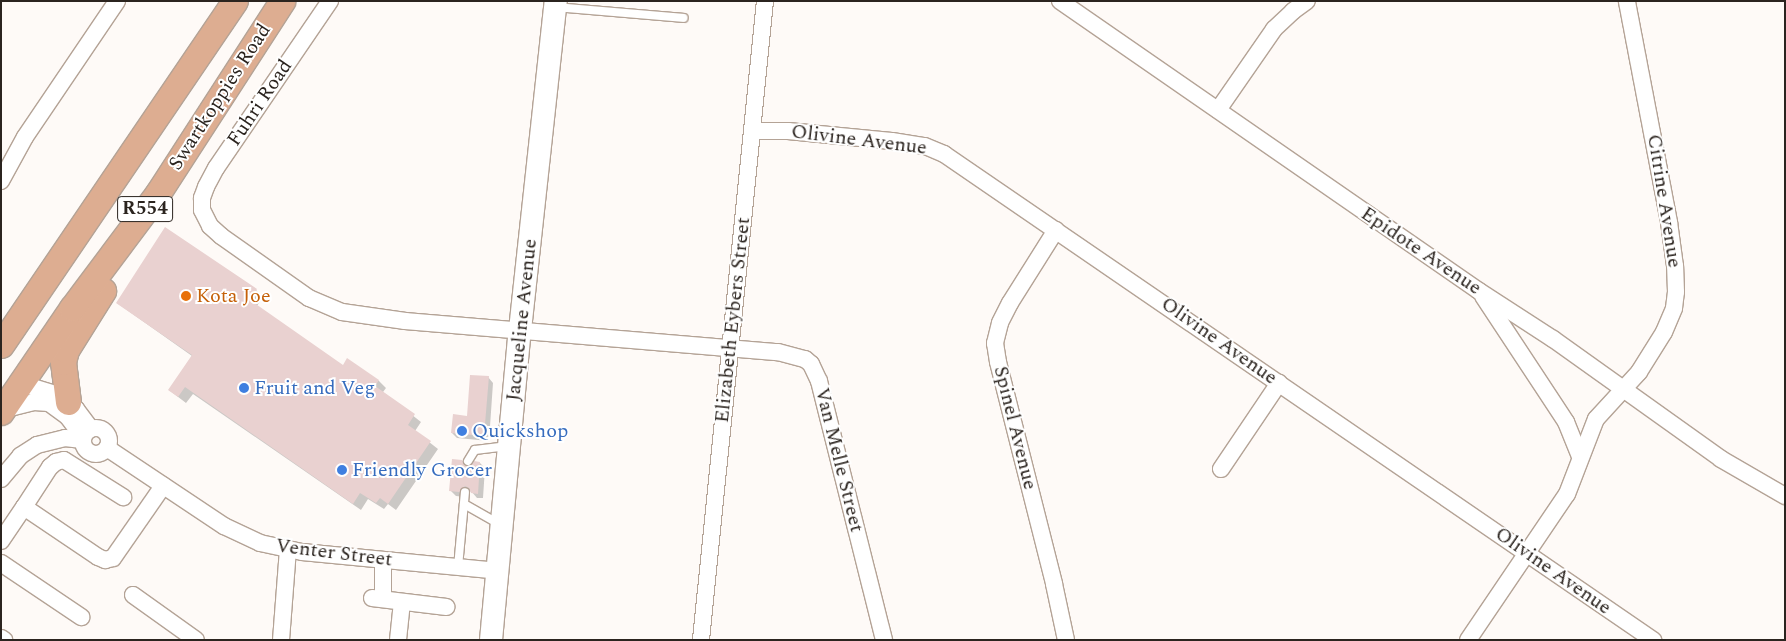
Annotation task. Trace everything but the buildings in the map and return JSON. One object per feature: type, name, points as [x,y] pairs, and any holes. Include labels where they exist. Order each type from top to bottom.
[{"type":"main road","name":"Swartkoppies Road","points":[[1,345],[235,1]]},
{"type":"main road","name":"Swartkoppies Road","points":[[6,399],[158,193],[282,1]]},
{"type":"main road","points":[[67,409],[63,362],[66,350],[101,294],[158,193]]},
{"type":"street","points":[[1,181],[25,136],[117,1]]},
{"type":"street","name":"Fuhri Road","points":[[330,1],[216,168],[202,198],[202,210],[210,226],[221,236],[309,298],[327,307],[360,316],[520,330]]},
{"type":"street","name":"Elizabeth Eybers Street","points":[[701,640],[765,1]]},
{"type":"street","name":"Epidote Avenue","points":[[1060,1],[1479,291],[1625,389],[1721,459],[1785,496]]},
{"type":"street","points":[[1218,110],[1274,29],[1307,1]]},
{"type":"street","name":"Citrine Avenue","points":[[1468,640],[1567,494],[1580,456],[1596,419],[1639,372],[1664,332],[1674,308],[1676,266],[1659,158],[1628,1]]},
{"type":"street","name":"Jacqueline Avenue","points":[[492,640],[520,330],[556,4]]},
{"type":"street","name":"Olivine Avenue","points":[[753,131],[788,131],[892,141],[930,147],[959,162],[1653,640]]},
{"type":"street","points":[[1,159],[25,136]]},
{"type":"street","name":"Spinel Avenue","points":[[1056,230],[1004,313],[996,334],[995,343],[1066,640]]},
{"type":"street","points":[[1479,291],[1566,422],[1580,456]]},
{"type":"street","points":[[520,330],[729,348]]},
{"type":"street","name":"Van Melle Street","points":[[729,348],[787,353],[805,359],[811,364],[822,393],[884,640]]},
{"type":"street","points":[[1221,469],[1279,383]]},
{"type":"street","points":[[1,479],[20,456],[37,445],[53,440],[85,435],[100,428],[107,433],[109,439],[107,448],[100,454],[89,453],[85,450],[85,435],[59,395],[6,399]]},
{"type":"street","points":[[6,399],[49,403],[67,409]]},
{"type":"street","points":[[53,440],[67,409]]},
{"type":"street","name":"Venter Street","points":[[107,448],[235,532],[260,543],[288,550],[498,572]]},
{"type":"street","points":[[1,541],[50,467],[56,462],[64,460],[123,497]]},
{"type":"street","points":[[24,507],[105,560],[113,558],[118,553],[163,486]]},
{"type":"street","points":[[281,640],[288,550]]},
{"type":"street","points":[[383,560],[377,599],[446,607]]},
{"type":"street","points":[[1,563],[81,617]]},
{"type":"street","points":[[133,595],[196,640]]},
{"type":"street","points":[[398,640],[402,602]]},
{"type":"lane","points":[[556,4],[684,18]]},
{"type":"lane","points":[[468,461],[475,450],[510,445]]},
{"type":"lane","points":[[458,568],[465,492]]},
{"type":"lane","points":[[464,504],[502,525]]},
{"type":"place","name":"Kota Joe","points":[[186,296]]},
{"type":"place","name":"Fruit and Veg","points":[[244,388]]},
{"type":"place","name":"Quickshop","points":[[462,431]]},
{"type":"place","name":"Friendly Grocer","points":[[342,470]]}]
